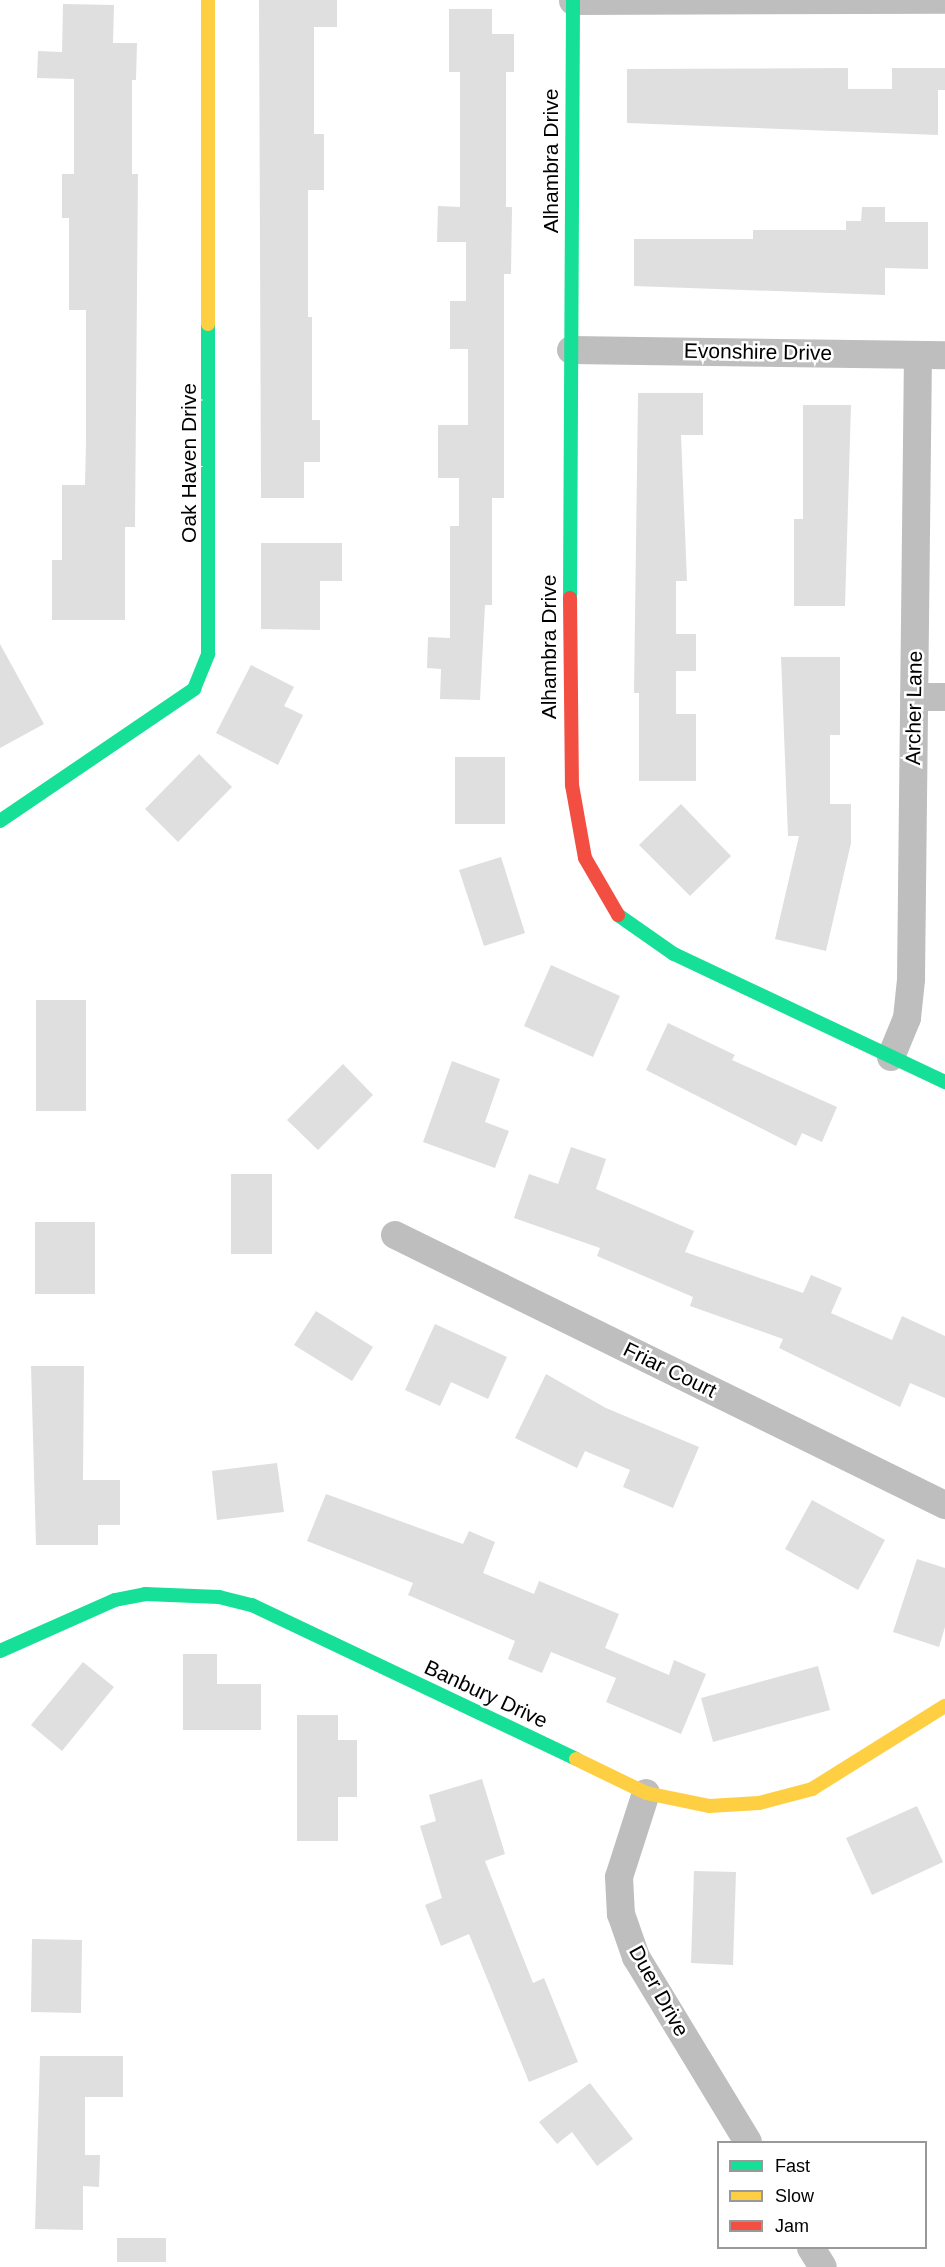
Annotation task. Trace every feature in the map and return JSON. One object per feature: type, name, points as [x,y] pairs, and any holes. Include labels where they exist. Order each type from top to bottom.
[{"type":"street","name":"Oak Haven Drive","points":[[0,821],[172,708],[194,689],[208,654],[208,0]]},
{"type":"street","points":[[573,1],[945,0]]},
{"type":"street","name":"Alhambra Drive","points":[[573,1],[572,785],[577,830],[597,885],[620,917],[674,954],[945,1082]]},
{"type":"street","name":"Evonshire Drive","points":[[571,350],[931,355]]},
{"type":"street","name":"Archer Lane","points":[[891,1058],[907,1018],[911,979],[915,697],[931,355]]},
{"type":"street","points":[[915,697],[945,697]]},
{"type":"street","name":"Friar Court","points":[[395,1235],[945,1505]]},
{"type":"street","name":"Banbury Drive","points":[[0,1651],[115,1600],[145,1594],[219,1597],[252,1605],[646,1793],[709,1806],[759,1803],[812,1789],[945,1706]]},
{"type":"street","name":"Duer Drive","points":[[646,1793],[619,1877],[621,1914],[636,1957],[747,2141]]},
{"type":"street","points":[[812,2249],[823,2267]]},
{"type":"building","points":[[259,0],[337,0],[337,27],[314,27],[314,134],[324,134],[324,190],[308,190],[308,317],[312,317],[312,420],[320,420],[320,462],[304,462],[304,498],[261,498]]},
{"type":"building","points":[[63,4],[114,5],[113,43],[137,43],[136,80],[132,80],[132,174],[138,174],[135,527],[125,527],[125,620],[52,620],[52,560],[62,560],[62,485],[85,485],[86,441],[86,310],[69,310],[69,218],[62,218],[62,174],[74,174],[74,79],[37,78],[38,51],[62,52]]},
{"type":"building","points":[[449,9],[492,9],[492,34],[514,34],[514,72],[506,72],[506,207],[512,207],[511,274],[504,274],[504,498],[492,498],[492,605],[485,605],[480,700],[440,699],[441,669],[427,668],[428,637],[450,638],[450,526],[459,526],[459,478],[438,478],[438,425],[468,425],[468,349],[450,349],[450,301],[466,301],[466,242],[437,242],[438,206],[460,207],[460,72],[449,72]]},
{"type":"building","points":[[848,68],[848,89],[892,89],[892,68],[945,68],[945,90],[938,90],[938,135],[627,123],[627,69]]},
{"type":"building","points":[[862,207],[885,207],[885,222],[928,222],[928,269],[885,268],[885,295],[634,286],[634,239],[753,239],[753,230],[846,230],[846,221],[861,221]]},
{"type":"building","points":[[638,393],[703,393],[703,435],[681,435],[687,581],[676,581],[676,634],[696,634],[696,671],[676,671],[676,714],[696,714],[696,781],[639,781],[639,693],[634,693]]},
{"type":"building","points":[[803,405],[851,405],[845,606],[794,606],[794,519],[803,519]]},
{"type":"building","points":[[261,543],[342,543],[342,581],[320,581],[320,630],[261,629]]},
{"type":"building","points":[[0,644],[44,724],[0,748]]},
{"type":"building","points":[[781,657],[840,657],[840,735],[830,735],[830,804],[851,804],[851,843],[826,951],[775,939],[799,836],[788,836]]},
{"type":"building","points":[[251,665],[294,687],[284,706],[303,715],[278,765],[216,733]]},
{"type":"building","points":[[199,754],[232,787],[178,842],[145,809]]},
{"type":"building","points":[[455,757],[505,757],[505,824],[455,824]]},
{"type":"building","points":[[681,804],[731,856],[690,896],[639,845]]},
{"type":"building","points":[[501,857],[525,933],[484,946],[459,870]]},
{"type":"building","points":[[551,965],[620,996],[593,1057],[524,1026]]},
{"type":"building","points":[[36,1000],[86,1000],[86,1111],[36,1111]]},
{"type":"building","points":[[668,1023],[735,1055],[732,1060],[837,1107],[822,1142],[802,1133],[796,1146],[646,1070]]},
{"type":"building","points":[[452,1061],[500,1079],[485,1122],[509,1131],[495,1168],[423,1142]]},
{"type":"building","points":[[343,1064],[373,1095],[318,1150],[287,1120]]},
{"type":"building","points":[[571,1147],[606,1159],[596,1189],[694,1231],[685,1252],[803,1293],[811,1275],[842,1288],[831,1313],[892,1340],[902,1316],[945,1336],[945,1398],[910,1383],[900,1407],[779,1348],[783,1339],[690,1306],[693,1297],[597,1256],[600,1248],[514,1218],[529,1174],[558,1184]]},
{"type":"building","points":[[231,1174],[272,1174],[272,1254],[231,1254]]},
{"type":"building","points":[[35,1222],[95,1222],[95,1294],[35,1294]]},
{"type":"building","points":[[316,1311],[373,1347],[352,1381],[294,1345]]},
{"type":"building","points":[[435,1324],[507,1357],[488,1399],[451,1382],[440,1406],[405,1390]]},
{"type":"building","points":[[31,1366],[84,1366],[83,1480],[120,1480],[120,1525],[98,1525],[98,1545],[36,1545]]},
{"type":"building","points":[[546,1374],[606,1408],[699,1447],[673,1508],[623,1487],[630,1470],[585,1451],[577,1468],[515,1438]]},
{"type":"building","points":[[277,1463],[284,1512],[217,1520],[212,1471]]},
{"type":"building","points":[[326,1494],[463,1544],[469,1531],[495,1542],[483,1573],[534,1594],[539,1581],[619,1614],[605,1648],[669,1675],[674,1660],[706,1674],[681,1734],[606,1702],[616,1678],[551,1652],[542,1673],[508,1659],[515,1641],[408,1595],[413,1583],[307,1541]]},
{"type":"building","points":[[812,1500],[885,1540],[858,1590],[785,1549]]},
{"type":"building","points":[[917,1559],[945,1568],[945,1627],[939,1647],[893,1632]]},
{"type":"building","points":[[183,1654],[217,1654],[217,1684],[261,1684],[261,1730],[183,1730]]},
{"type":"building","points":[[83,1662],[114,1687],[62,1751],[31,1725]]},
{"type":"building","points":[[818,1666],[830,1710],[713,1742],[701,1698]]},
{"type":"building","points":[[297,1715],[338,1715],[338,1740],[357,1740],[357,1797],[338,1797],[338,1841],[297,1841]]},
{"type":"building","points":[[482,1779],[505,1854],[485,1861],[533,1983],[544,1978],[578,2062],[529,2082],[469,1934],[441,1946],[425,1905],[442,1898],[420,1826],[436,1821],[429,1795]]},
{"type":"building","points":[[917,1806],[943,1862],[872,1895],[846,1838]]},
{"type":"building","points":[[694,1871],[736,1872],[733,1965],[691,1963]]},
{"type":"building","points":[[32,1939],[82,1940],[81,2013],[31,2012]]},
{"type":"building","points":[[40,2056],[123,2056],[123,2097],[85,2097],[85,2155],[100,2155],[99,2187],[83,2186],[83,2230],[35,2229]]},
{"type":"building","points":[[590,2083],[633,2139],[597,2166],[572,2132],[557,2144],[539,2122]]},
{"type":"building","points":[[117,2238],[166,2238],[166,2262],[117,2262]]},
{"type":"traffic: fast","points":[[570,598],[573,0]]},
{"type":"traffic: fast","points":[[0,821],[194,689],[208,654],[208,324]]},
{"type":"traffic: fast","points":[[618,915],[674,954],[945,1082]]},
{"type":"traffic: fast","points":[[0,1651],[115,1600],[145,1594],[219,1597],[252,1605],[576,1759]]},
{"type":"traffic: slow","points":[[208,0],[208,324]]},
{"type":"traffic: slow","points":[[576,1759],[646,1793],[709,1806],[759,1803],[812,1789],[945,1706]]},
{"type":"traffic: jam","points":[[570,598],[572,785],[585,858],[618,915]]}]
